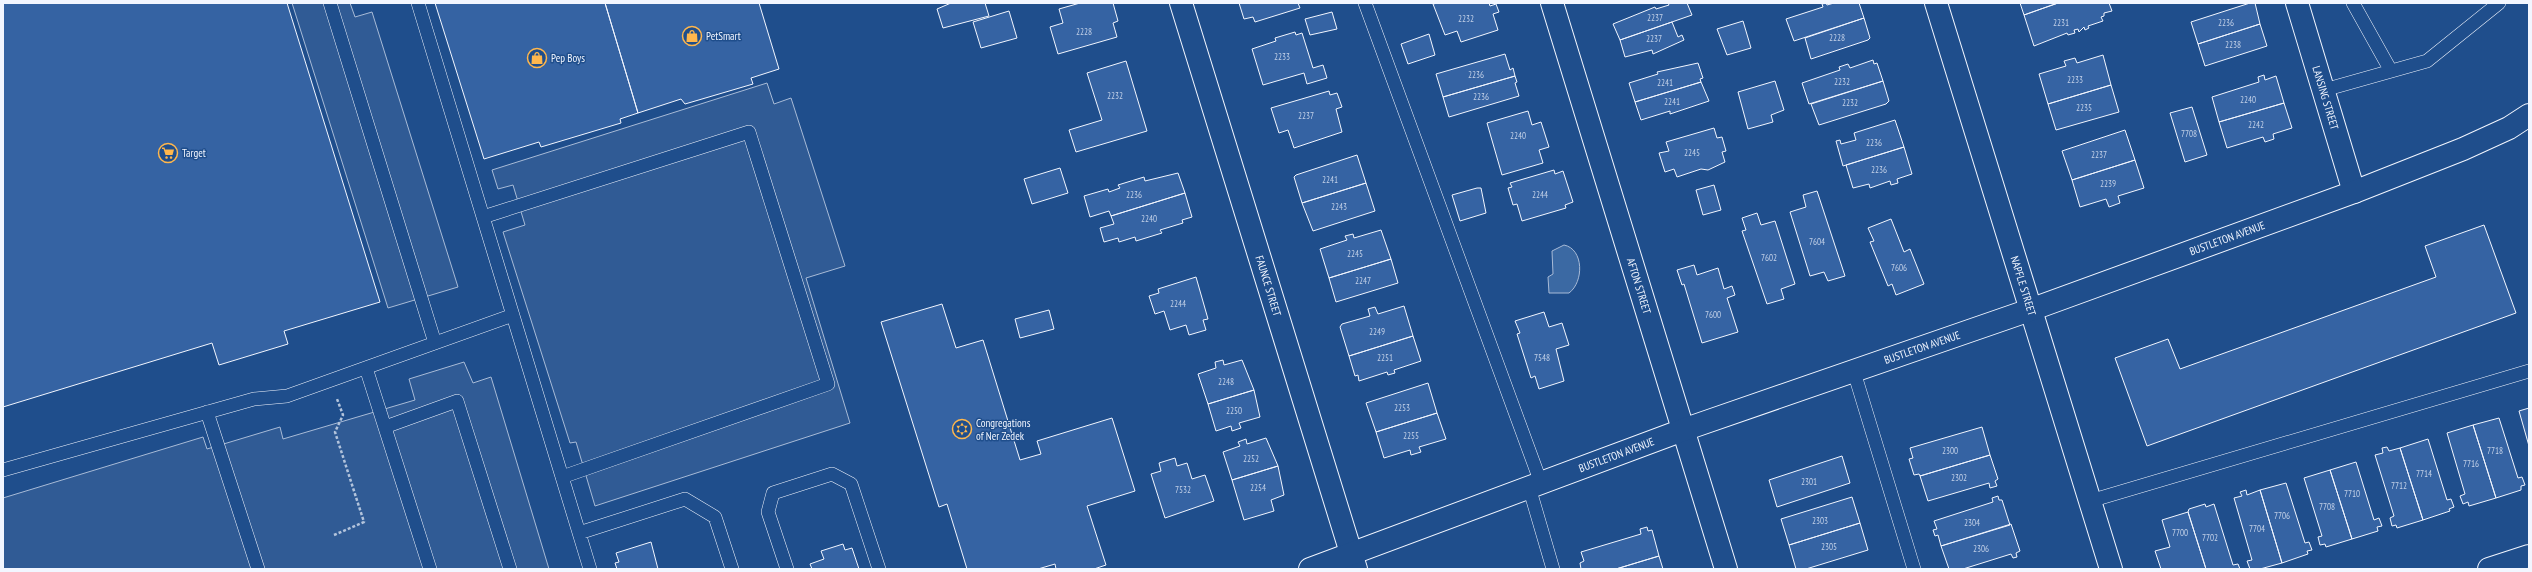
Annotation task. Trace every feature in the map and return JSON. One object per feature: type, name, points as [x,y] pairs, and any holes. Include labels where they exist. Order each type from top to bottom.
[{"type":"street","name":"FAUNCE STREET","points":[[1181,3],[1354,561]]},
{"type":"street","name":"AFTON STREET","points":[[1552,3],[1726,569]]},
{"type":"street","name":"NAPFLE STREET","points":[[1936,3],[2111,569]]},
{"type":"street","name":"LANSING STREET","points":[[2297,3],[2354,192]]},
{"type":"street","name":"BUSTLETON AVENUE","points":[[1310,569],[1354,561],[1535,485],[1683,430],[2030,310],[2354,192],[2463,149],[2509,128],[2529,115]]},
{"type":"street","points":[[2489,569],[2529,556]]},
{"type":"lane","points":[[330,3],[435,343]]},
{"type":"lane","points":[[418,3],[590,569]]},
{"type":"lane","points":[[1365,3],[1535,485],[1553,569]]},
{"type":"lane","points":[[2353,3],[2391,71]]},
{"type":"lane","points":[[2324,90],[2427,61],[2499,3]]},
{"type":"lane","points":[[483,217],[749,132],[828,384],[562,477]]},
{"type":"lane","points":[[3,470],[254,399],[287,396],[513,315]]},
{"type":"lane","points":[[366,368],[430,569]]},
{"type":"lane","points":[[2090,502],[2529,371]]},
{"type":"lane","points":[[1854,372],[1914,569]]},
{"type":"lane","points":[[385,427],[458,401],[510,569]]},
{"type":"lane","points":[[207,412],[258,569]]},
{"type":"lane","points":[[787,569],[768,512],[773,493],[832,474],[851,484],[879,569]]},
{"type":"lane","points":[[579,533],[685,499],[715,516],[732,569]]},
{"type":"path","points":[[330,380],[343,415],[336,432],[364,522],[334,535]]},
{"type":"shaded area","points":[[292,3],[350,3],[355,17],[372,12],[458,287],[388,308]]},
{"type":"shaded area","points":[[767,83],[774,104],[791,98],[845,266],[806,278],[850,423],[595,506],[576,442],[570,443],[503,232],[525,225],[513,185],[498,189],[492,170]]},
{"type":"shaded area","points":[[1564,245],[1571,248],[1578,259],[1580,266],[1577,281],[1574,288],[1569,293],[1549,293],[1548,277],[1553,274],[1552,251]]},
{"type":"shaded area","points":[[464,362],[473,383],[491,377],[549,569],[3,569],[3,498],[203,437],[207,449],[280,427],[283,439],[415,400],[409,379]]},
{"type":"building","name":"Target","points":[[3,3],[287,3],[380,302],[284,331],[288,344],[219,365],[212,343],[3,407]]},
{"type":"building","name":"Pep Boys","points":[[435,3],[605,3],[638,113],[620,119],[621,123],[541,147],[539,142],[484,159]]},
{"type":"building","name":"PetSmart","points":[[605,3],[759,3],[779,69],[751,78],[753,84],[685,104],[681,99],[638,113]]},
{"type":"building","points":[[951,3],[985,3],[989,16],[943,28],[937,9]]},
{"type":"building","points":[[1080,3],[1113,3],[1118,21],[1113,23],[1117,37],[1058,54],[1050,27],[1063,23],[1059,9]]},
{"type":"building","points":[[1239,3],[1298,3],[1300,8],[1255,22],[1253,17],[1244,19]]},
{"type":"building","points":[[1489,3],[1490,6],[1496,4],[1499,12],[1493,14],[1498,30],[1461,42],[1457,31],[1445,35],[1433,4]]},
{"type":"building","points":[[1668,3],[1687,3],[1692,15],[1620,40],[1613,24],[1655,7],[1656,9],[1669,5]]},
{"type":"building","points":[[1826,3],[1827,5],[1834,3],[1859,3],[1864,18],[1794,41],[1786,19],[1823,7],[1822,4]]},
{"type":"building","points":[[2020,3],[2058,3],[2024,15]]},
{"type":"building","points":[[2058,3],[2109,3],[2112,11],[2104,13],[2104,16],[2101,17],[2103,21],[2088,26],[2089,28],[2085,30],[2084,27],[2079,32],[2078,29],[2074,30],[2075,33],[2068,35],[2067,33],[2034,46],[2024,15]]},
{"type":"building","points":[[2250,3],[2255,3],[2260,24],[2198,44],[2191,22]]},
{"type":"building","points":[[1009,11],[1017,38],[981,48],[973,22]]},
{"type":"building","points":[[1332,12],[1337,29],[1310,35],[1305,19]]},
{"type":"building","points":[[1864,18],[1870,38],[1868,40],[1811,59],[1805,38]]},
{"type":"building","points":[[1743,21],[1751,48],[1727,55],[1717,29]]},
{"type":"building","points":[[1672,22],[1678,37],[1682,35],[1684,40],[1653,54],[1652,50],[1625,57],[1620,40]]},
{"type":"building","points":[[2260,24],[2267,46],[2205,66],[2198,44]]},
{"type":"building","points":[[1295,32],[1296,35],[1302,33],[1313,68],[1323,65],[1327,78],[1307,84],[1304,73],[1263,85],[1252,49],[1276,41],[1275,38]]},
{"type":"building","points":[[1429,34],[1435,55],[1408,64],[1401,44]]},
{"type":"building","points":[[1505,54],[1510,70],[1513,68],[1515,76],[1443,97],[1436,74]]},
{"type":"building","points":[[2103,55],[2111,85],[2048,104],[2039,74],[2066,66],[2064,61],[2075,58],[2077,63]]},
{"type":"building","points":[[1873,60],[1874,64],[1877,63],[1883,81],[1809,104],[1802,83],[1840,70],[1839,67],[1848,64],[1850,68]]},
{"type":"building","points":[[1126,61],[1147,131],[1076,152],[1069,130],[1102,120],[1087,73]]},
{"type":"building","points":[[1698,63],[1703,78],[1700,79],[1701,82],[1635,102],[1629,83],[1658,74],[1657,72]]},
{"type":"building","points":[[2264,75],[2265,80],[2276,76],[2284,103],[2219,122],[2212,97],[2259,82],[2258,77]]},
{"type":"building","points":[[1515,76],[1517,82],[1515,83],[1519,96],[1449,117],[1443,97]]},
{"type":"building","points":[[1775,81],[1784,110],[1771,115],[1773,122],[1748,129],[1738,92]]},
{"type":"building","points":[[1883,81],[1889,101],[1886,104],[1819,125],[1811,104]]},
{"type":"building","points":[[1701,82],[1709,101],[1670,114],[1670,111],[1641,120],[1635,102]]},
{"type":"building","points":[[2111,85],[2119,112],[2056,130],[2048,104]]},
{"type":"building","points":[[1329,91],[1330,95],[1337,93],[1342,107],[1336,109],[1342,132],[1294,148],[1288,130],[1279,133],[1271,108]]},
{"type":"building","points":[[2284,103],[2292,128],[2273,134],[2274,139],[2265,142],[2263,137],[2227,148],[2219,122]]},
{"type":"building","points":[[2192,107],[2207,155],[2185,162],[2170,113]]},
{"type":"building","points":[[1528,111],[1532,125],[1541,122],[1549,147],[1539,150],[1543,163],[1502,175],[1487,123]]},
{"type":"building","points":[[1895,120],[1904,147],[1843,166],[1836,141],[1840,140],[1841,144],[1856,140],[1854,133]]},
{"type":"building","points":[[1714,128],[1717,138],[1722,137],[1726,151],[1722,152],[1725,162],[1708,170],[1701,169],[1677,177],[1674,169],[1665,172],[1659,153],[1669,151],[1666,142]]},
{"type":"building","points":[[2125,130],[2135,160],[2072,180],[2062,151]]},
{"type":"building","points":[[1904,147],[1912,174],[1897,179],[1898,183],[1891,185],[1890,181],[1870,188],[1869,184],[1853,188],[1846,165]]},
{"type":"building","points":[[1357,155],[1366,183],[1302,203],[1294,177],[1296,175]]},
{"type":"building","points":[[2135,160],[2144,188],[2118,196],[2120,203],[2109,207],[2106,199],[2080,207],[2072,180]]},
{"type":"building","points":[[1060,168],[1068,193],[1032,204],[1024,179]]},
{"type":"building","points":[[1554,170],[1555,174],[1563,171],[1573,202],[1565,205],[1566,208],[1522,221],[1517,204],[1513,205],[1508,188],[1512,187],[1510,183]]},
{"type":"building","points":[[1178,173],[1185,193],[1111,216],[1109,211],[1090,217],[1084,196],[1108,189],[1109,192],[1120,188],[1118,185],[1144,177],[1145,181]]},
{"type":"building","points":[[1366,183],[1375,211],[1313,231],[1302,203]]},
{"type":"building","points":[[1714,185],[1721,210],[1703,215],[1696,190]]},
{"type":"building","points":[[1481,188],[1486,213],[1460,221],[1452,195]]},
{"type":"building","points":[[1817,191],[1845,276],[1828,281],[1824,272],[1810,276],[1790,212],[1806,207],[1803,195]]},
{"type":"building","points":[[1185,193],[1192,217],[1182,220],[1183,223],[1160,230],[1162,233],[1136,241],[1135,237],[1119,242],[1118,238],[1104,242],[1100,228],[1114,224],[1111,216]]},
{"type":"building","points":[[1757,213],[1761,225],[1775,221],[1795,284],[1781,289],[1784,299],[1767,304],[1742,231],[1746,230],[1742,218]]},
{"type":"building","points":[[1891,219],[1904,252],[1910,249],[1924,284],[1896,295],[1892,284],[1888,286],[1870,242],[1874,241],[1868,228]]},
{"type":"building","points":[[2484,225],[2516,313],[2147,446],[2115,358],[2168,339],[2180,369],[2436,277],[2425,246]]},
{"type":"building","points":[[1381,230],[1391,259],[1329,278],[1320,249],[1347,240],[1345,236],[1353,234],[1354,238]]},
{"type":"building","points":[[1391,259],[1398,283],[1336,302],[1329,278]]},
{"type":"building","points":[[1694,265],[1697,275],[1718,268],[1724,289],[1732,286],[1735,295],[1727,298],[1738,332],[1702,343],[1684,284],[1682,285],[1677,270]]},
{"type":"building","points":[[1196,277],[1208,319],[1203,320],[1206,330],[1189,335],[1186,325],[1170,330],[1164,311],[1155,314],[1149,296],[1159,293],[1158,289]]},
{"type":"building","name":"Congregations of Ner Zedek","points":[[942,304],[956,348],[983,340],[1020,460],[1041,454],[1037,441],[1112,418],[1135,491],[1087,506],[1106,565],[1094,569],[1056,569],[1055,564],[1038,569],[967,569],[947,504],[939,507],[881,322]]},
{"type":"building","points":[[1404,306],[1413,336],[1349,356],[1340,327],[1342,324],[1370,316],[1368,309],[1375,307],[1378,314]]},
{"type":"building","points":[[1049,310],[1054,329],[1020,338],[1015,319]]},
{"type":"building","points":[[1544,312],[1549,327],[1562,323],[1569,345],[1556,349],[1564,381],[1539,389],[1535,376],[1531,378],[1517,334],[1520,333],[1515,321]]},
{"type":"building","points":[[1413,336],[1421,361],[1394,370],[1395,373],[1388,375],[1387,372],[1359,381],[1358,375],[1355,376],[1349,356]]},
{"type":"building","points":[[1223,360],[1224,365],[1242,360],[1254,390],[1208,404],[1198,374],[1216,368],[1215,362]]},
{"type":"building","points":[[1428,383],[1437,413],[1376,432],[1366,403]]},
{"type":"building","points":[[1254,390],[1260,417],[1239,423],[1241,428],[1232,431],[1231,426],[1216,431],[1208,404]]},
{"type":"building","points":[[2529,408],[2529,446],[2519,411]]},
{"type":"building","points":[[1437,413],[1446,439],[1419,447],[1421,452],[1411,455],[1410,450],[1384,458],[1376,432]]},
{"type":"building","points":[[2499,418],[2518,478],[2522,477],[2525,485],[2521,486],[2521,490],[2496,498],[2473,425]]},
{"type":"building","points":[[2473,425],[2496,498],[2469,506],[2468,502],[2463,504],[2460,496],[2465,494],[2447,433]]},
{"type":"building","points":[[1982,427],[1990,455],[1920,476],[1919,474],[1914,475],[1909,459],[1913,458],[1910,448]]},
{"type":"building","points":[[1266,438],[1278,466],[1232,480],[1223,452],[1240,446],[1238,442],[1246,439],[1247,444]]},
{"type":"building","points":[[2428,439],[2447,500],[2451,499],[2454,507],[2449,509],[2450,511],[2423,520],[2400,448]]},
{"type":"building","points":[[2387,447],[2389,451],[2400,448],[2423,520],[2397,528],[2396,525],[2392,526],[2390,518],[2394,516],[2375,455],[2383,453],[2382,448]]},
{"type":"building","points":[[1990,455],[1998,479],[1995,481],[1997,486],[1990,488],[1989,483],[1928,501],[1920,476]]},
{"type":"building","points":[[1842,456],[1850,483],[1777,507],[1769,480]]},
{"type":"building","points":[[1175,458],[1177,466],[1187,463],[1192,479],[1205,475],[1214,501],[1165,518],[1151,474],[1161,471],[1159,463]]},
{"type":"building","points":[[2356,462],[2374,520],[2379,518],[2382,526],[2377,527],[2378,531],[2352,539],[2330,470]]},
{"type":"building","points":[[1278,466],[1284,495],[1271,500],[1274,511],[1244,520],[1232,480]]},
{"type":"building","points":[[2330,470],[2352,539],[2326,547],[2325,544],[2320,545],[2318,537],[2322,536],[2304,478]]},
{"type":"building","points":[[2286,483],[2305,543],[2309,542],[2312,550],[2307,551],[2308,554],[2282,563],[2260,490]]},
{"type":"building","points":[[2246,490],[2247,495],[2260,490],[2282,563],[2260,569],[2250,569],[2247,561],[2252,560],[2234,498],[2242,496],[2240,492]]},
{"type":"building","points":[[1998,496],[1999,500],[2002,500],[2010,525],[1941,546],[1938,535],[1935,536],[1933,530],[1937,529],[1934,521],[1993,502],[1992,498]]},
{"type":"building","points":[[1852,497],[1860,523],[1789,545],[1781,519]]},
{"type":"building","points":[[2205,504],[2206,507],[2214,504],[2233,565],[2238,564],[2240,569],[2206,569],[2188,512],[2189,509]]},
{"type":"building","points":[[2188,512],[2206,569],[2161,569],[2155,551],[2170,547],[2162,520]]},
{"type":"building","points":[[1860,523],[1868,550],[1806,569],[1796,569],[1789,545]]},
{"type":"building","points":[[2011,524],[2020,551],[2016,553],[2017,557],[2013,558],[2011,554],[1963,569],[1949,569],[1941,546]]},
{"type":"building","points":[[1647,527],[1648,531],[1652,530],[1659,556],[1616,569],[1581,569],[1580,563],[1584,561],[1581,552],[1641,534],[1640,529]]},
{"type":"building","points":[[651,542],[658,569],[617,569],[615,563],[619,562],[616,553]]},
{"type":"building","points":[[843,544],[845,550],[852,548],[859,569],[812,569],[810,564],[824,559],[821,551]]},
{"type":"building","points":[[1659,556],[1663,569],[1616,569]]},
{"type":"place","name":"PetSmart","points":[[692,36]]},
{"type":"place","name":"Pep Boys","points":[[537,58]]},
{"type":"place","name":"Target","points":[[168,153]]},
{"type":"place","name":"Congregations of Ner Zedek","points":[[962,429]]}]
